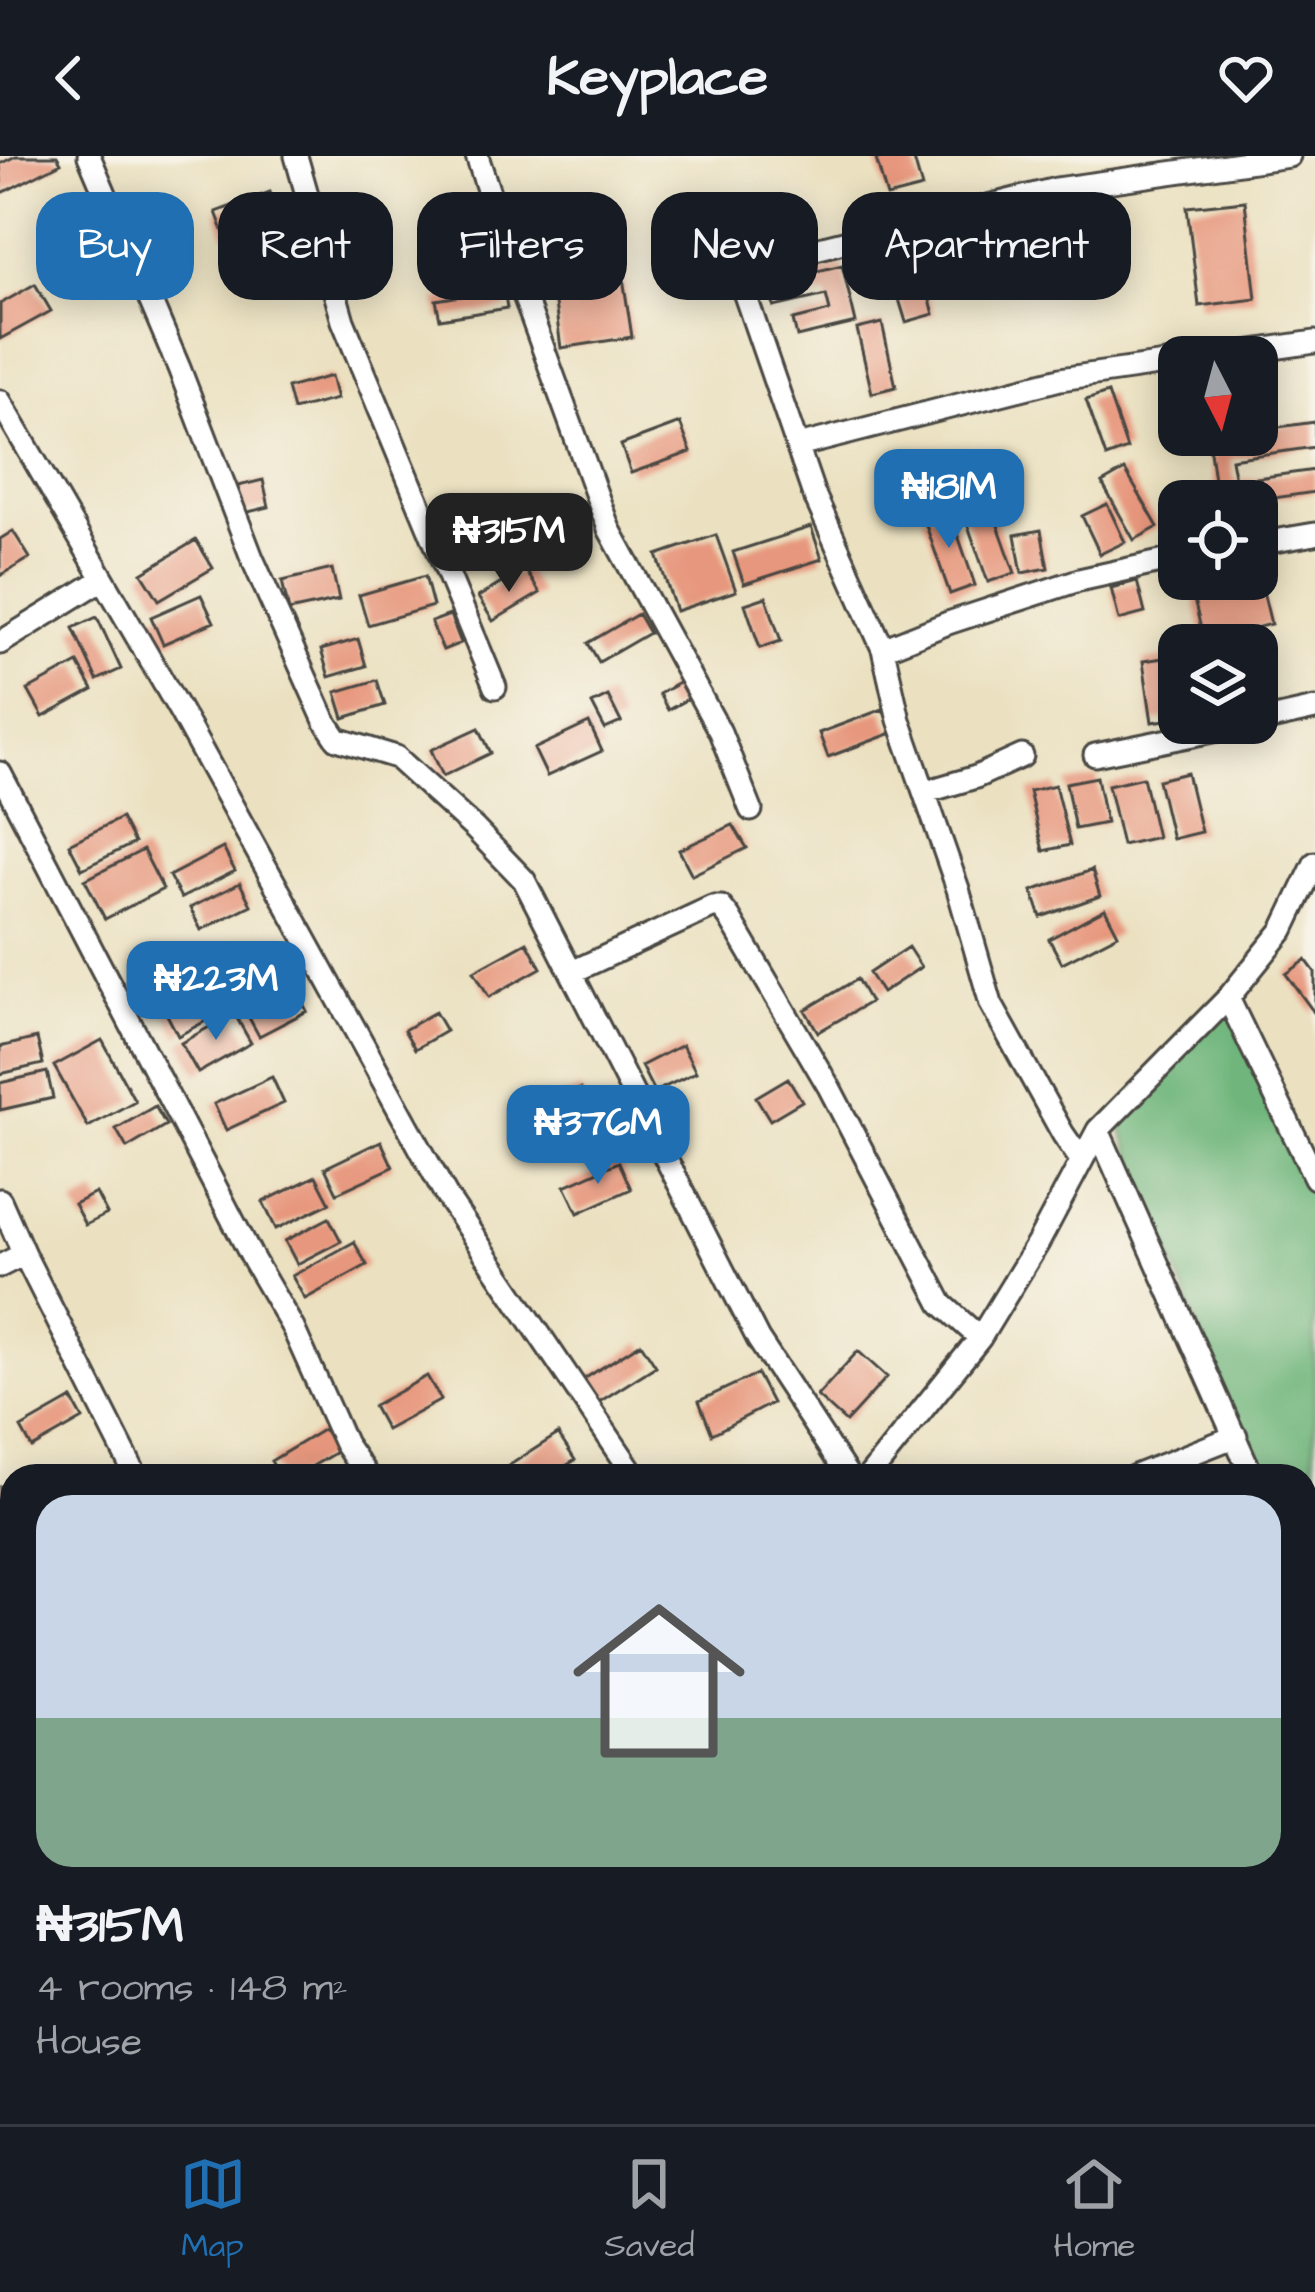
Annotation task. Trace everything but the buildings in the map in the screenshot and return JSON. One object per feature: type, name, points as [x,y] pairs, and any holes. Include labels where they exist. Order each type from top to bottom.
[{"type":"street","points":[[89,156],[179,368],[252,558],[325,721],[337,740],[396,757],[524,880],[758,1339],[840,1464]]},
{"type":"street","points":[[296,156],[343,321],[495,687]]},
{"type":"street","points":[[477,156],[609,529],[720,732],[751,810]]},
{"type":"street","points":[[1081,1160],[991,1004],[958,889],[898,720],[883,649],[813,492],[743,290],[744,272],[767,261],[1056,189],[1289,156]]},
{"type":"street","points":[[1278,347],[1315,342]]},
{"type":"street","points":[[798,446],[1060,379],[1158,365]]},
{"type":"street","points":[[0,401],[180,711],[447,1197],[626,1464]]},
{"type":"street","points":[[1278,540],[1315,534]]},
{"type":"street","points":[[883,649],[1079,580],[1158,563]]},
{"type":"street","points":[[0,643],[103,580]]},
{"type":"street","points":[[1278,718],[1315,709]]},
{"type":"street","points":[[1095,755],[1158,742]]},
{"type":"street","points":[[925,792],[976,778],[1022,756]]},
{"type":"street","points":[[0,773],[293,1328],[345,1444],[359,1464]]},
{"type":"street","points":[[879,1464],[980,1338],[1098,1130],[1228,998],[1283,930],[1315,863]]},
{"type":"street","points":[[572,971],[721,907],[829,1087],[942,1304],[980,1338]]},
{"type":"street","points":[[1228,998],[1315,1178]]},
{"type":"street","points":[[1098,1130],[1247,1464]]},
{"type":"street","points":[[0,1199],[130,1464]]},
{"type":"street","points":[[0,1265],[24,1254]]},
{"type":"street","points":[[1165,1464],[1236,1436]]},
{"type":"green space","points":[[1237,985],[1315,1200],[1315,1464],[1250,1464],[1119,1123]]}]
